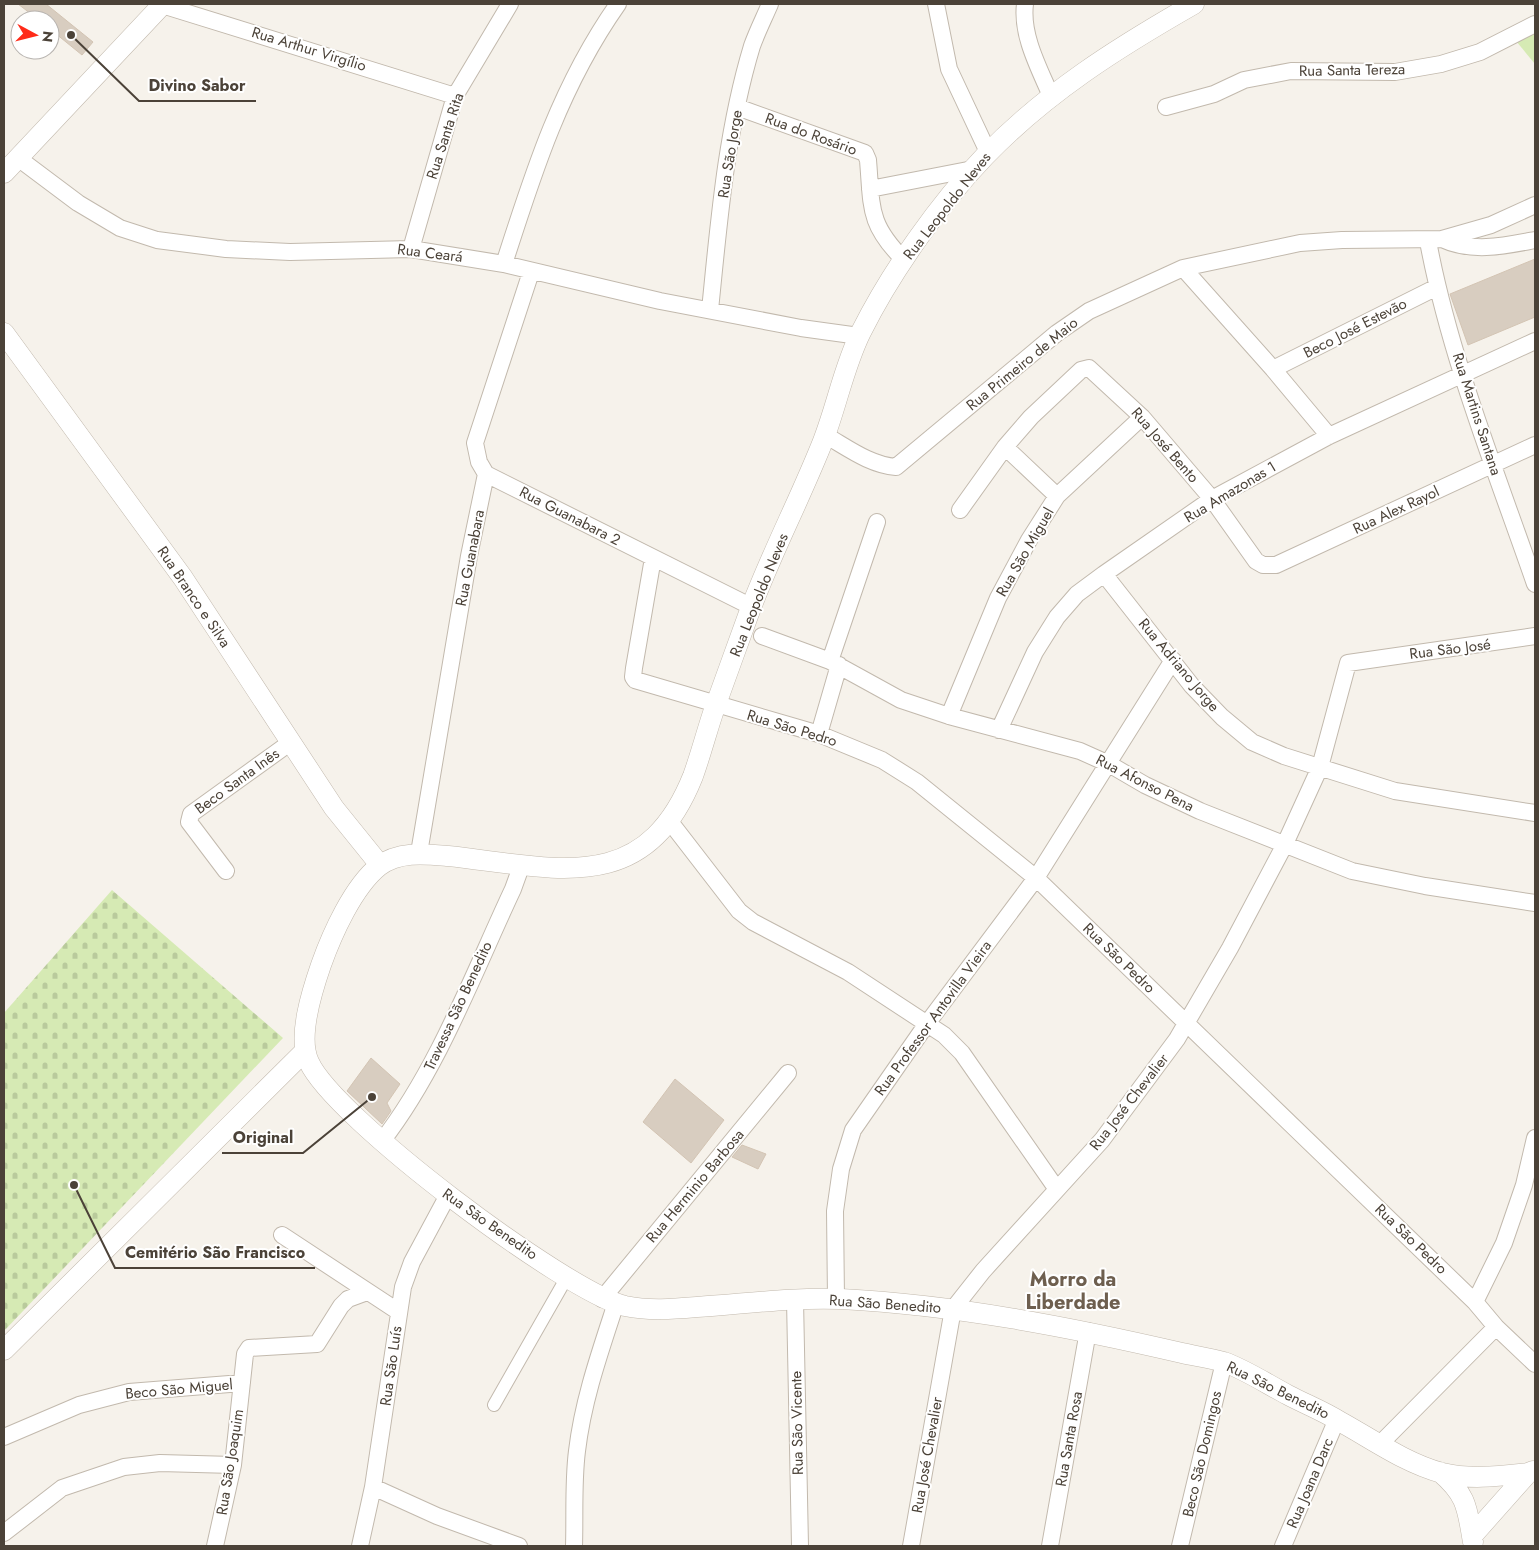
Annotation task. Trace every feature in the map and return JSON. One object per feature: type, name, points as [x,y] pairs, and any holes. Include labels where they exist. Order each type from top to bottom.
[{"type":"street","name":"Rua Arthur Virgílio","points":[[163,4],[455,96]]},
{"type":"street","points":[[4,173],[163,4]]},
{"type":"street","name":"Rua Santa Rita","points":[[411,249],[455,96],[510,4]]},
{"type":"street","points":[[504,264],[535,168],[570,81],[618,4]]},
{"type":"street","name":"Rua São Jorge","points":[[710,310],[725,172],[737,107],[753,45],[770,4]]},
{"type":"street","points":[[936,4],[949,69],[988,152]]},
{"type":"street","points":[[1025,4],[1024,13],[1032,52],[1051,96]]},
{"type":"street","name":"Rua Leopoldo Neves","points":[[304,1052],[304,1031],[320,968],[345,910],[380,866],[398,857],[419,853],[552,869],[587,868],[613,863],[638,849],[671,822],[693,776],[716,705],[752,606],[825,435],[859,336],[904,260],[988,152],[1051,96],[1113,50],[1194,4]]},
{"type":"street","name":"Rua Santa Tereza","points":[[1166,107],[1214,94],[1244,80],[1291,71],[1395,72],[1441,64],[1480,52],[1535,24]]},
{"type":"street","name":"Rua do Rosário","points":[[737,107],[860,150],[868,160],[871,207],[878,230],[888,244],[904,260]]},
{"type":"street","name":"Rua Ceará","points":[[18,158],[78,202],[120,228],[157,240],[226,249],[290,252],[411,249],[504,264],[531,272],[801,328],[859,336]]},
{"type":"street","points":[[870,189],[974,169]]},
{"type":"street","name":"Rua Primeiro de Maio","points":[[1435,240],[1491,225],[1535,205]]},
{"type":"street","name":"Rua Primeiro de Maio","points":[[825,435],[869,460],[884,466],[896,467],[1057,333],[1081,316],[1124,293],[1183,268],[1300,243],[1342,240],[1435,240],[1470,248],[1507,246],[1535,240]]},
{"type":"street","name":"Rua Martins Santana","points":[[1435,240],[1437,287],[1494,465],[1535,584]]},
{"type":"street","points":[[1183,268],[1273,369],[1329,436]]},
{"type":"street","points":[[486,474],[479,462],[476,443],[531,272]]},
{"type":"street","name":"Beco José Estevão","points":[[1273,369],[1437,287]]},
{"type":"street","name":"Rua Branco e Silva","points":[[4,332],[183,578],[334,808],[380,866]]},
{"type":"street","name":"Rua Amazonas 1","points":[[999,730],[1035,652],[1057,617],[1078,594],[1104,574],[1212,499],[1329,436],[1535,341]]},
{"type":"street","name":"Rua José Bento","points":[[1005,447],[1031,417],[1081,370],[1094,370],[1142,416],[1212,499],[1256,561]]},
{"type":"street","name":"Rua São Miguel","points":[[949,716],[998,598],[1029,540],[1057,496],[1142,416]]},
{"type":"street","name":"Rua Alex Rayol","points":[[1256,561],[1263,565],[1276,565],[1535,445]]},
{"type":"street","points":[[960,510],[1005,447],[1057,496]]},
{"type":"street","name":"Rua Guanabara 2","points":[[486,474],[752,606]]},
{"type":"street","name":"Rua Guanabara","points":[[419,853],[469,556],[486,474]]},
{"type":"street","points":[[819,734],[834,663],[877,522]]},
{"type":"street","name":"Rua São Pedro","points":[[653,558],[633,677],[639,682],[819,734],[882,760],[917,782],[1036,878],[1475,1302],[1496,1327],[1535,1364]]},
{"type":"street","name":"Rua Adriano Jorge","points":[[1104,574],[1192,686],[1222,717],[1252,742],[1284,756],[1320,768],[1413,795],[1535,813]]},
{"type":"street","name":"Rua Afonso Pena","points":[[762,636],[834,663],[901,700],[949,716],[1080,751],[1109,764],[1145,785],[1284,846],[1352,871],[1425,886],[1535,903]]},
{"type":"street","name":"Rua São José","points":[[1365,659],[1465,648],[1535,636]]},
{"type":"street","name":"Rua José Chevalier","points":[[911,1546],[953,1309],[1056,1188],[1102,1140],[1172,1046],[1230,948],[1284,846],[1320,768],[1345,667],[1353,661],[1365,659]]},
{"type":"street","name":"Rua Professor Antovilla Vieira","points":[[836,1299],[835,1211],[841,1169],[853,1130],[926,1024],[1036,878],[1173,660]]},
{"type":"street","name":"Beco Santa Inês","points":[[226,871],[189,822],[190,814],[291,742]]},
{"type":"street","points":[[671,822],[711,873],[730,901],[753,922],[848,972],[944,1034],[962,1054],[1056,1188]]},
{"type":"street","name":"Travessa São Benedito","points":[[382,1141],[404,1112],[430,1067],[513,889],[522,864]]},
{"type":"street","points":[[4,1350],[304,1052]]},
{"type":"street","name":"Rua São Benedito","points":[[304,1052],[313,1071],[328,1089],[382,1141],[448,1195],[567,1277],[609,1301],[637,1309],[672,1309],[836,1299],[953,1309],[1088,1331],[1224,1362],[1337,1419],[1379,1445],[1440,1472],[1484,1477],[1532,1472]]},
{"type":"street","name":"Rua Herminio Barbosa","points":[[574,1546],[577,1453],[582,1419],[609,1301],[788,1073]]},
{"type":"street","points":[[1475,1302],[1504,1243],[1524,1185],[1535,1138]]},
{"type":"street","name":"Rua São Luís","points":[[360,1546],[373,1487],[403,1287],[412,1262],[448,1195]]},
{"type":"street","points":[[282,1235],[399,1312]]},
{"type":"street","points":[[494,1405],[567,1277]]},
{"type":"street","name":"Rua São Joaquim","points":[[215,1546],[233,1465],[245,1354],[250,1348],[317,1344],[341,1306],[348,1299],[367,1292]]},
{"type":"street","name":"Rua São Vicente","points":[[795,1300],[800,1546]]},
{"type":"street","points":[[1379,1445],[1496,1327]]},
{"type":"street","name":"Rua Santa Rosa","points":[[1050,1546],[1088,1331]]},
{"type":"street","name":"Beco São Domingos","points":[[1180,1546],[1224,1362]]},
{"type":"street","name":"Beco São Miguel","points":[[4,1437],[79,1406],[129,1392],[242,1384]]},
{"type":"street","name":"Rua Joana Darc","points":[[1283,1546],[1337,1419]]},
{"type":"street","points":[[4,1533],[62,1488],[124,1467],[160,1463],[233,1465]]},
{"type":"street","points":[[1440,1472],[1455,1485],[1462,1496],[1470,1518],[1473,1541]]},
{"type":"street","name":"Rua São Benedito","points":[[1473,1541],[1532,1472]]},
{"type":"street","points":[[373,1487],[463,1526],[519,1546]]},
{"type":"green space","points":[[1535,31],[1535,64],[1516,41]]},
{"type":"green space","points":[[112,890],[283,1038],[4,1331],[4,1013]]},
{"type":"building","points":[[18,4],[46,4],[53,10],[26,10]]},
{"type":"building","points":[[60,15],[93,42],[82,55],[60,37]]},
{"type":"building","points":[[1535,259],[1535,317],[1468,345],[1450,294]]},
{"type":"building","points":[[371,1058],[400,1084],[387,1103],[391,1111],[382,1124],[347,1091]]},
{"type":"building","points":[[675,1079],[724,1120],[691,1163],[643,1122]]},
{"type":"building","points":[[742,1145],[766,1154],[758,1169],[732,1157]]},
{"type":"place","name":"Divino Sabor","points":[[71,35]]},
{"type":"place","name":"Original","points":[[372,1097]]},
{"type":"place","name":"Cemitério São Francisco","points":[[74,1185]]},
{"type":"district","name":"Morro da Liberdade","points":[[1073,1290]]}]
